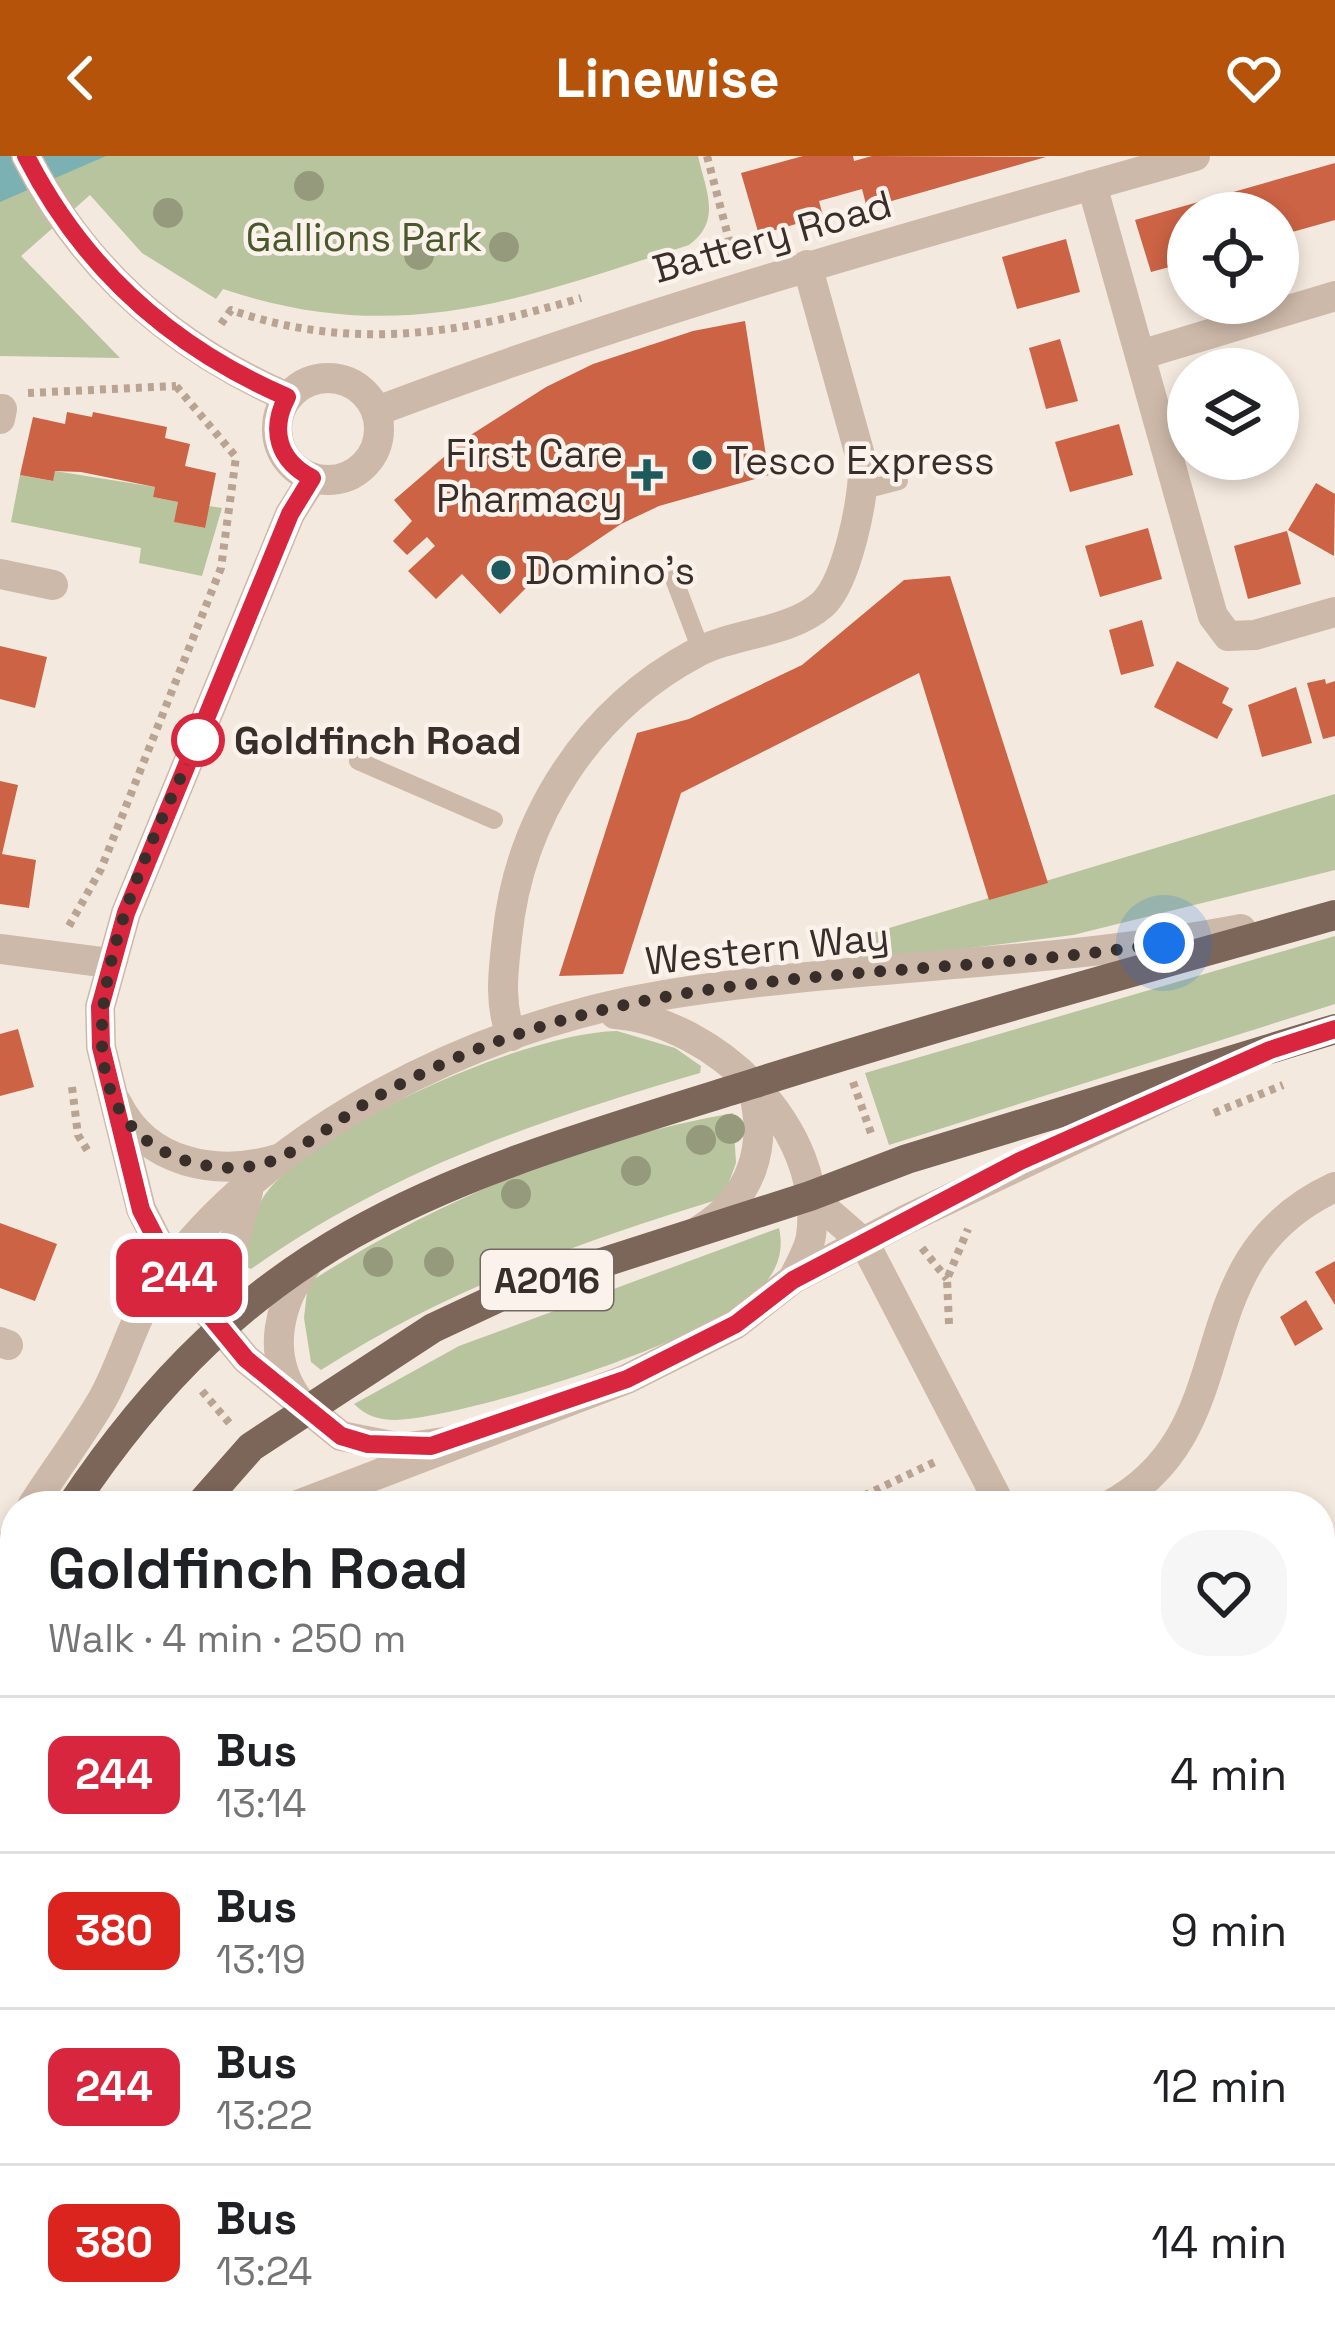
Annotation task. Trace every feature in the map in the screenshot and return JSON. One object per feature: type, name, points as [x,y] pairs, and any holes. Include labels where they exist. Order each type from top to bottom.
[{"type":"main road","name":"Western Way","points":[[82,1491],[155,1394],[219,1328],[363,1225],[482,1169],[752,1084],[1335,913]]},
{"type":"main road","name":"A2016","points":[[212,1491],[251,1447],[356,1375],[489,1301],[810,1196],[907,1159],[1335,1029]]},
{"type":"street","points":[[26,156],[78,243],[157,322],[239,376],[287,397]]},
{"type":"street","name":"Battery Road","points":[[377,411],[581,334],[1195,156]]},
{"type":"street","points":[[1092,185],[1213,616],[1228,636],[1255,635],[1335,612]]},
{"type":"street","points":[[511,1036],[501,1007],[515,887],[530,838],[567,766],[626,700],[701,650],[802,619],[835,590],[864,490],[863,466],[807,265]]},
{"type":"street","points":[[1140,355],[1335,296]]},
{"type":"street","points":[[338,377],[360,387],[377,411],[380,432],[370,460],[342,479],[312,478],[282,453],[276,429],[287,397],[311,380],[338,377]]},
{"type":"street","points":[[312,478],[290,514],[109,963],[100,1007],[110,1087],[141,1210],[171,1268],[219,1328],[308,1412],[341,1436],[368,1444],[431,1446],[465,1438]]},
{"type":"street","points":[[0,574],[53,586]]},
{"type":"street","name":"Western Way","points":[[42,1491],[102,1400],[133,1326],[171,1268],[280,1158],[394,1087],[511,1036],[661,995],[1089,955],[1335,913]]},
{"type":"street","points":[[0,949],[109,963]]},
{"type":"street","points":[[579,1016],[645,1016],[698,1036],[752,1084],[785,1124],[810,1196],[811,1239],[793,1280]]},
{"type":"street","name":"A2016","points":[[865,1244],[1020,1161],[1270,1050]]},
{"type":"street","name":"A2016","points":[[693,1234],[718,1219],[752,1171],[760,1142],[752,1084]]},
{"type":"street","points":[[110,1087],[136,1131],[180,1160],[230,1168],[280,1158]]},
{"type":"street","points":[[219,1328],[226,1269],[249,1186]]},
{"type":"street","points":[[1125,1491],[1177,1444],[1201,1398],[1226,1303],[1244,1263],[1268,1230],[1335,1187]]},
{"type":"street","points":[[810,1196],[865,1244],[993,1491]]},
{"type":"street","points":[[332,1491],[627,1379],[736,1324],[793,1280],[865,1244]]},
{"type":"street","name":"Western Way","points":[[308,1412],[289,1387],[279,1353],[279,1318],[290,1286],[311,1258]]},
{"type":"lane","points":[[864,490],[899,481]]},
{"type":"lane","points":[[674,579],[701,650]]},
{"type":"lane","points":[[358,761],[494,820]]},
{"type":"path","name":"Battery Road","points":[[706,156],[731,251],[709,258]]},
{"type":"path","points":[[222,323],[231,310],[283,328],[341,336],[470,329],[598,292]]},
{"type":"path","points":[[2,407],[176,386],[236,457],[221,568],[94,884],[61,936]]},
{"type":"path","points":[[851,1077],[876,1149]]},
{"type":"path","points":[[929,1260],[947,1279]]},
{"type":"path","points":[[192,1379],[236,1430]]},
{"type":"path","points":[[873,1491],[952,1453]]},
{"type":"green space","name":"Gallions Park","points":[[0,156],[698,156],[709,205],[705,226],[689,245],[570,283],[459,309],[346,315],[223,289],[216,299],[142,253],[90,195],[21,256],[120,358],[0,356]]},
{"type":"green space","points":[[55,471],[155,487],[153,497],[178,502],[175,522],[204,528],[209,506],[222,508],[202,576],[139,563],[141,548],[11,522],[20,475],[52,481]]},
{"type":"green space","points":[[1335,794],[1335,870],[1073,935],[852,963],[846,941]]},
{"type":"green space","points":[[1335,936],[1335,1004],[889,1145],[865,1073]]},
{"type":"green space","points":[[617,1031],[675,1048],[701,1066],[700,1073],[467,1152],[357,1203],[251,1269],[244,1266],[251,1225],[264,1196],[298,1162],[337,1135],[382,1109],[483,1064],[533,1047]]},
{"type":"green space","points":[[733,1113],[736,1163],[723,1198],[516,1270],[417,1315],[321,1370],[311,1362],[304,1318],[308,1283],[357,1253],[512,1177],[622,1139]]},
{"type":"green space","points":[[779,1228],[778,1259],[762,1287],[736,1308],[644,1351],[530,1391],[429,1416],[383,1419],[354,1404],[459,1346]]},
{"type":"water","points":[[0,156],[106,156],[0,202]]},
{"type":"building","points":[[803,156],[853,156],[854,161],[872,156],[1046,157],[867,208],[862,189],[819,201],[823,216],[759,235],[741,173]]},
{"type":"building","points":[[1335,163],[1335,220],[1299,230],[1299,192],[1233,192]]},
{"type":"building","points":[[1167,211],[1167,268],[1151,272],[1135,220]]},
{"type":"building","points":[[1066,239],[1080,292],[1017,309],[1002,257]]},
{"type":"building","points":[[745,321],[769,475],[659,506],[621,524],[526,588],[500,614],[462,574],[436,599],[408,571],[435,546],[427,537],[407,555],[393,541],[412,521],[394,500],[466,438],[546,387],[593,364],[693,331]]},
{"type":"building","points":[[1060,339],[1078,401],[1046,409],[1029,348]]},
{"type":"building","points":[[67,412],[92,417],[93,412],[167,427],[165,438],[190,444],[185,466],[216,473],[205,528],[174,522],[178,502],[153,497],[155,487],[81,472],[55,471],[53,481],[20,475],[33,417],[65,424]]},
{"type":"building","points":[[1119,424],[1133,475],[1070,492],[1055,442]]},
{"type":"building","points":[[1316,483],[1335,494],[1334,556],[1288,530]]},
{"type":"building","points":[[1148,528],[1162,579],[1100,597],[1085,546]]},
{"type":"building","points":[[1287,531],[1301,584],[1248,599],[1234,546]]},
{"type":"building","points":[[950,576],[1048,883],[989,900],[919,673],[681,793],[623,974],[559,976],[637,733],[689,719],[802,665],[904,580]]},
{"type":"building","points":[[1142,620],[1154,666],[1121,675],[1109,630]]},
{"type":"building","points":[[0,646],[47,657],[35,708],[0,699]]},
{"type":"building","points":[[1177,661],[1229,688],[1222,703],[1233,709],[1217,739],[1154,707]]},
{"type":"building","points":[[1325,679],[1326,684],[1335,681],[1335,736],[1323,739],[1307,683]]},
{"type":"building","points":[[1296,687],[1312,743],[1262,757],[1248,705]]},
{"type":"building","points":[[0,781],[18,785],[2,854],[36,860],[29,908],[0,904]]},
{"type":"building","points":[[18,1029],[34,1087],[0,1096],[0,1034]]},
{"type":"building","points":[[0,1223],[57,1244],[35,1301],[0,1288]]},
{"type":"building","points":[[1335,1261],[1335,1305],[1315,1272]]},
{"type":"building","points":[[1306,1300],[1323,1329],[1295,1346],[1280,1317]]},
{"type":"bus line","name":"244","points":[[26,156],[53,210],[86,254],[157,322],[239,376],[287,397],[276,429],[282,453],[296,470],[312,478],[290,514],[126,913],[100,1007],[101,1047],[141,1210],[171,1268],[246,1359],[341,1436],[402,1448],[431,1446],[627,1379],[736,1324],[793,1280],[1020,1161],[1270,1050],[1335,1029]]},
{"type":"place","name":"Tesco Express","points":[[702,460]]},
{"type":"place","name":"First Care Pharmacy","points":[[647,475]]},
{"type":"place","name":"Domino's","points":[[501,570]]},
{"type":"place","name":"Goldfinch Road","points":[[198,740]]},
{"type":"route","points":[[198,740],[126,913],[100,1007],[101,1047],[120,1110],[155,1148],[203,1166],[240,1167],[280,1158],[339,1118],[452,1060],[511,1036],[661,995],[1089,955],[1164,943]]}]
